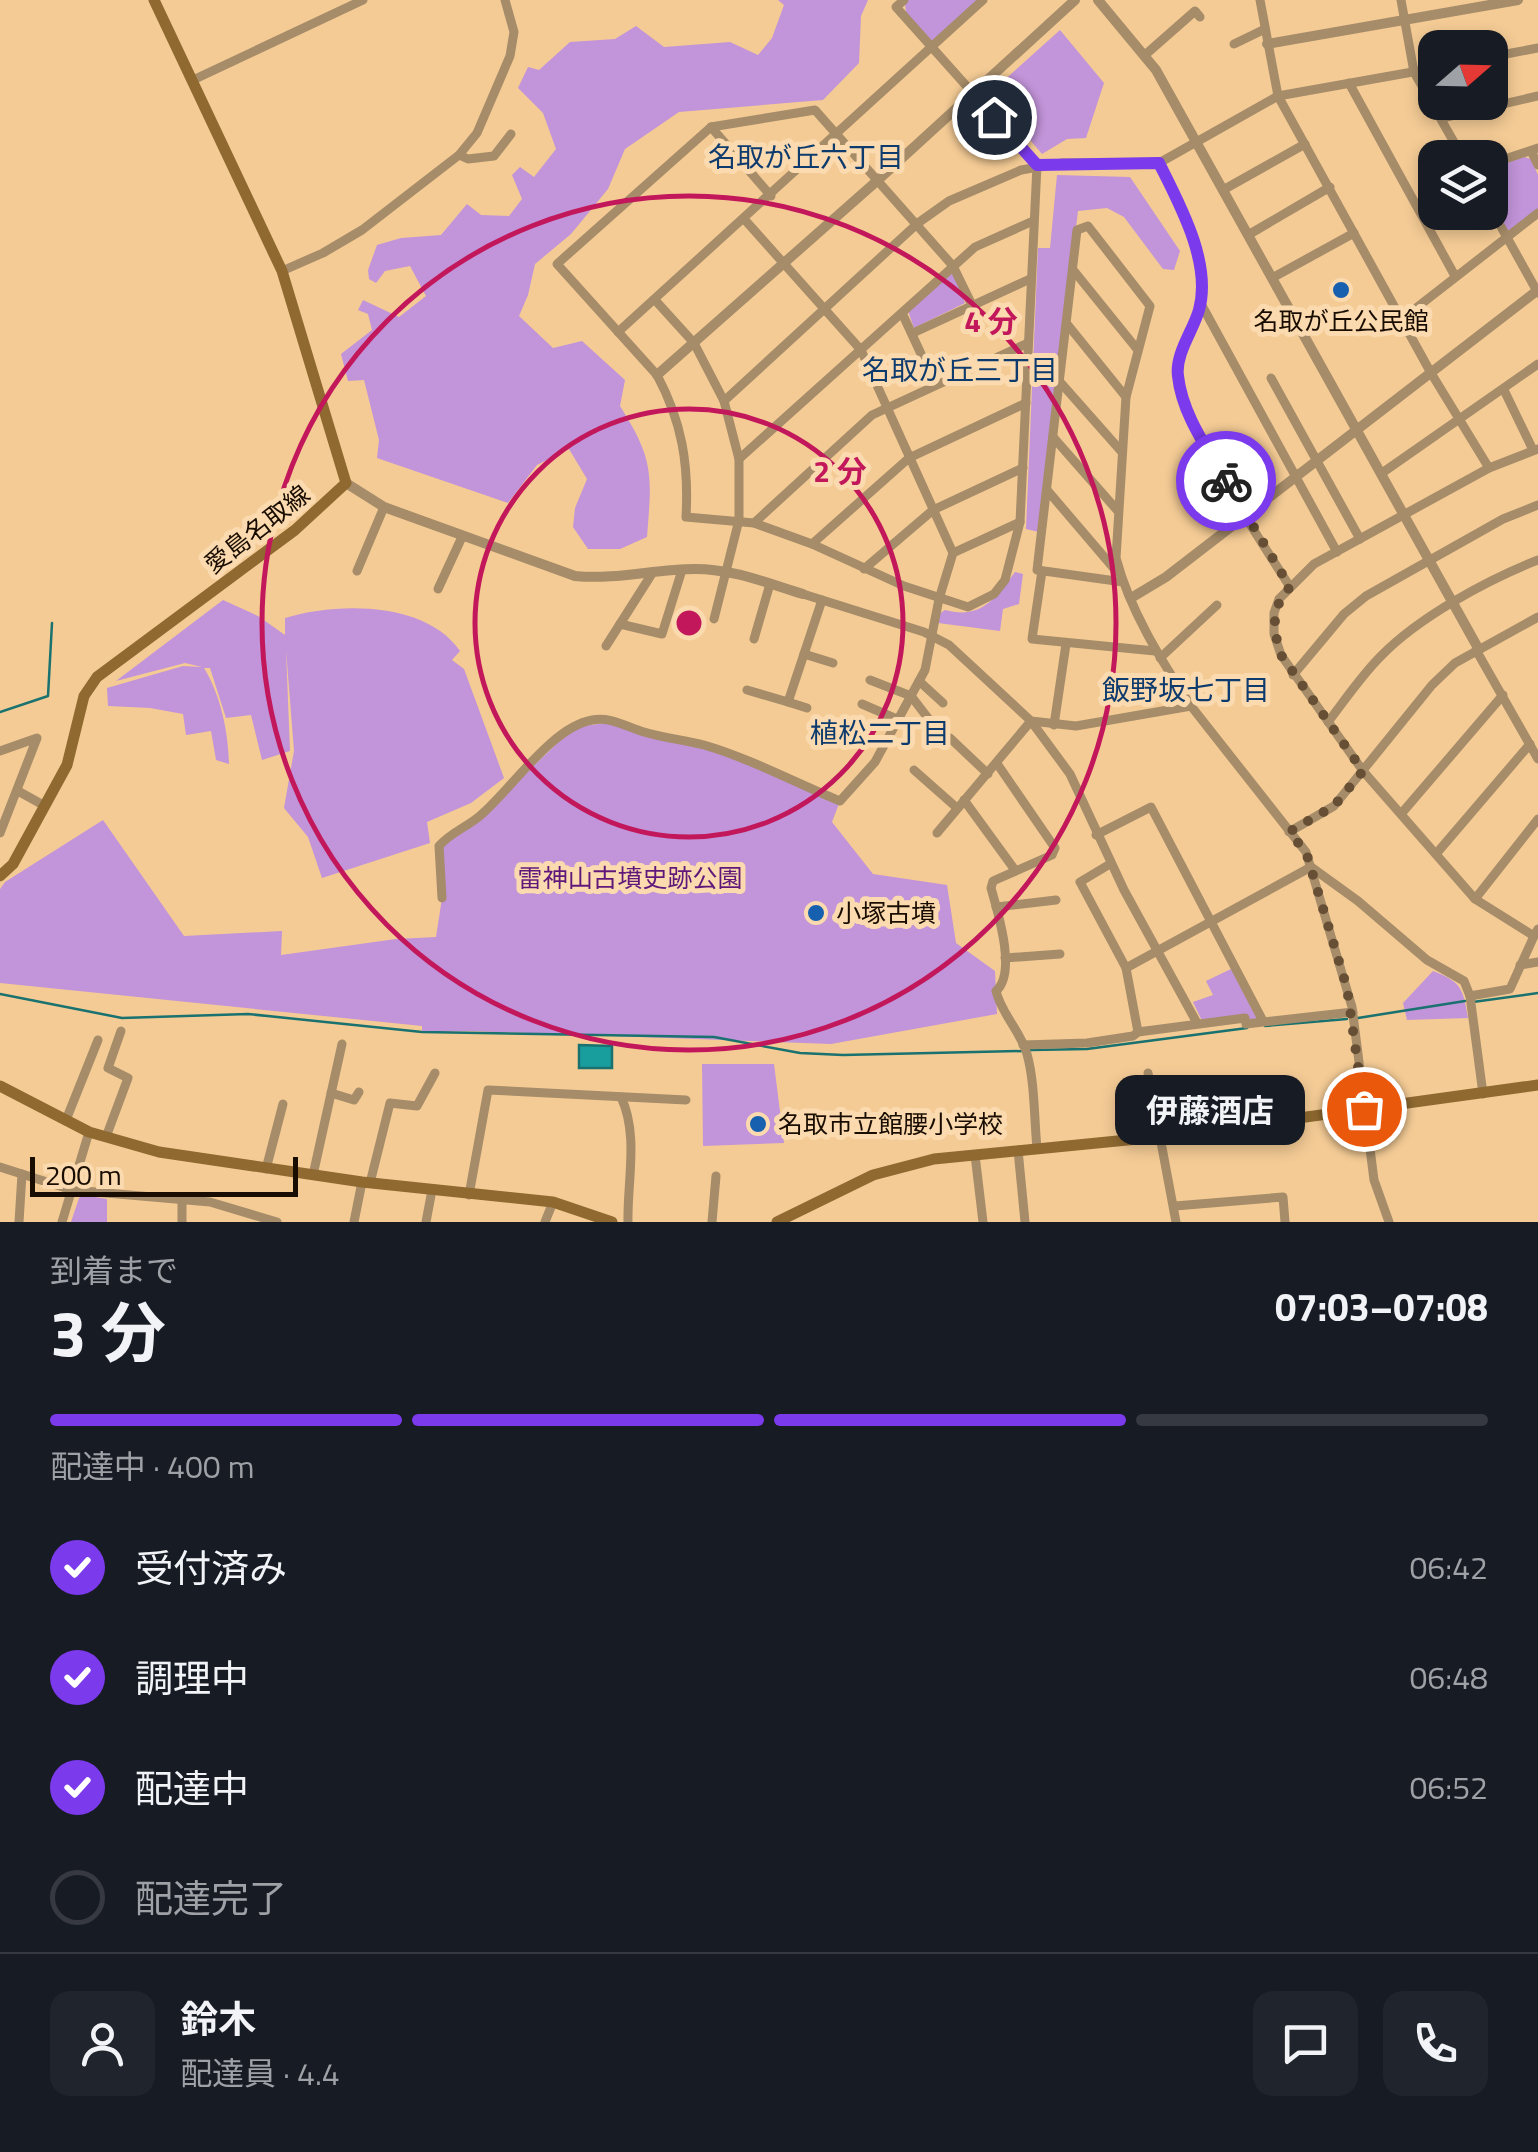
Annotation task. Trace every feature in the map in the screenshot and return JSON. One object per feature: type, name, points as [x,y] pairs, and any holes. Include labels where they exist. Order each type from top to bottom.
[{"type":"main road","name":"愛島名取線","points":[[0,876],[13,864],[67,764],[84,696],[97,677],[295,530],[346,484],[282,271],[154,0]]},
{"type":"main road","points":[[777,1222],[904,1164],[1160,1137],[1538,1085]]},
{"type":"main road","points":[[0,1086],[89,1132],[176,1156],[469,1195],[553,1202],[612,1222]]},
{"type":"street","points":[[194,80],[363,0]]},
{"type":"street","points":[[282,271],[362,230],[459,155],[477,134],[510,56],[514,32],[505,0]]},
{"type":"street","points":[[904,0],[896,7],[1037,165],[1020,522],[1011,566],[994,594],[968,607],[939,599],[754,523],[686,517],[685,449],[668,396],[656,375],[556,264],[711,127],[815,110],[953,266],[972,307]]},
{"type":"street","points":[[618,332],[984,0]]},
{"type":"street","points":[[656,375],[1075,0]]},
{"type":"street","points":[[1098,0],[1156,70],[1538,759]]},
{"type":"street","points":[[1260,0],[1278,96],[1431,374],[1489,468]]},
{"type":"street","points":[[1402,0],[1418,79]]},
{"type":"street","points":[[1267,44],[1518,0]]},
{"type":"street","points":[[1145,56],[1194,11],[1200,17]]},
{"type":"street","points":[[1234,44],[1264,29]]},
{"type":"street","points":[[1508,54],[1538,48]]},
{"type":"street","points":[[724,401],[918,223],[949,201],[1037,165],[1159,163],[1278,96],[1418,71]]},
{"type":"street","points":[[1349,83],[1455,276]]},
{"type":"street","points":[[1508,103],[1538,96]]},
{"type":"street","points":[[711,127],[771,196]]},
{"type":"street","points":[[459,155],[468,160],[494,156],[511,134]]},
{"type":"street","points":[[1223,190],[1305,144]]},
{"type":"street","points":[[1508,158],[1534,150],[1538,165]]},
{"type":"street","points":[[1159,163],[1192,238],[1202,286],[1176,370],[1182,399],[1245,515],[1290,587]]},
{"type":"street","points":[[1248,234],[1330,188]]},
{"type":"street","points":[[1402,319],[1538,213]]},
{"type":"street","points":[[442,898],[439,846],[450,832],[486,812],[546,750],[584,723],[594,719],[616,722],[707,746],[840,801],[875,762],[925,670],[953,553],[861,350],[745,220]]},
{"type":"street","points":[[739,459],[975,247],[1033,221]]},
{"type":"street","points":[[1217,605],[1157,655],[1032,639],[1077,230],[1088,226],[1150,306],[1126,397],[1117,511],[1116,558],[1122,579],[1157,655],[1191,706],[1306,852],[1353,1012],[1374,1180],[1389,1222]]},
{"type":"street","points":[[1131,598],[1166,578],[1538,291],[1502,230]]},
{"type":"street","points":[[1272,278],[1354,233]]},
{"type":"street","points":[[1074,271],[1137,349]]},
{"type":"street","points":[[914,333],[1030,279]]},
{"type":"street","points":[[655,300],[694,343],[724,401],[739,459],[739,520],[714,619]]},
{"type":"street","points":[[1200,302],[1337,552]]},
{"type":"street","points":[[902,313],[935,384]]},
{"type":"street","points":[[1067,324],[1126,397]]},
{"type":"street","points":[[754,523],[872,415],[1028,343]]},
{"type":"street","points":[[1382,473],[1538,364]]},
{"type":"street","points":[[1271,378],[1360,540]]},
{"type":"street","points":[[1060,382],[1122,451]]},
{"type":"street","points":[[1470,996],[1510,989],[1536,932],[1476,899],[1363,771],[1281,655],[1274,634],[1274,613],[1279,599],[1314,564],[1489,468],[1536,450],[1504,390]]},
{"type":"street","points":[[812,544],[909,458],[1026,403]]},
{"type":"street","points":[[1053,437],[1117,511]]},
{"type":"street","points":[[864,569],[934,510],[1023,468]]},
{"type":"street","points":[[346,484],[384,506],[576,576],[727,571],[949,645],[1031,720],[1070,774],[1110,864],[1197,1023]]},
{"type":"street","points":[[1047,490],[1122,579]]},
{"type":"street","points":[[1294,675],[1344,614],[1366,596],[1502,519],[1538,505]]},
{"type":"street","points":[[357,571],[384,506]]},
{"type":"street","points":[[953,553],[1020,522]]},
{"type":"street","points":[[438,589],[462,536]]},
{"type":"street","points":[[1328,722],[1380,658],[1405,634],[1538,560]]},
{"type":"street","points":[[1023,568],[1122,579]]},
{"type":"street","points":[[620,624],[662,634],[682,570]]},
{"type":"street","points":[[606,646],[654,572]]},
{"type":"street","points":[[754,639],[770,584]]},
{"type":"street","points":[[788,702],[822,600]]},
{"type":"street","points":[[1289,832],[1334,806],[1439,677],[1477,649],[1538,617]]},
{"type":"street","points":[[1054,725],[1066,644]]},
{"type":"street","points":[[804,654],[834,663]]},
{"type":"street","points":[[870,680],[911,696],[941,734],[988,774]]},
{"type":"street","points":[[919,681],[943,703]]},
{"type":"street","points":[[747,690],[807,708]]},
{"type":"street","points":[[1400,814],[1503,696]]},
{"type":"street","points":[[862,704],[899,720]]},
{"type":"street","points":[[1031,720],[1054,725],[1114,722],[1191,706]]},
{"type":"street","points":[[938,833],[1031,720]]},
{"type":"street","points":[[0,751],[41,736],[0,833]]},
{"type":"street","points":[[1436,854],[1530,744]]},
{"type":"street","points":[[998,764],[1055,848],[1052,855],[994,880],[991,888],[1007,974],[996,991],[1000,1010],[1010,1019],[1025,1049],[1037,1148]]},
{"type":"street","points":[[914,770],[961,804],[1015,870]]},
{"type":"street","points":[[18,792],[45,806]]},
{"type":"street","points":[[1096,836],[1151,807],[1263,1022]]},
{"type":"street","points":[[1476,899],[1538,818]]},
{"type":"street","points":[[1110,864],[1080,882],[1126,968],[1138,1032]]},
{"type":"street","points":[[1126,968],[1311,866]]},
{"type":"street","points":[[1311,866],[1427,960],[1464,981],[1470,996],[1482,1094]]},
{"type":"street","points":[[996,907],[1056,900]]},
{"type":"street","points":[[1005,958],[1060,954]]},
{"type":"street","points":[[1520,965],[1538,962]]},
{"type":"street","points":[[1025,1049],[1133,1036],[1197,1023],[1246,1018],[1246,1024],[1353,1012]]},
{"type":"street","points":[[106,1137],[128,1078],[108,1068],[121,1031]]},
{"type":"street","points":[[66,1120],[98,1040]]},
{"type":"street","points":[[313,1175],[342,1044]]},
{"type":"street","points":[[354,1222],[390,1103],[417,1106],[434,1073]]},
{"type":"street","points":[[1148,1073],[1176,1222]]},
{"type":"street","points":[[469,1195],[488,1090],[686,1100]]},
{"type":"street","points":[[332,1092],[354,1100],[359,1092]]},
{"type":"street","points":[[621,1097],[628,1110],[630,1137],[628,1222]]},
{"type":"street","points":[[266,1169],[283,1104]]},
{"type":"street","points":[[62,1222],[89,1132]]},
{"type":"street","points":[[1018,1150],[1026,1222]]},
{"type":"street","points":[[975,1155],[983,1222]]},
{"type":"street","points":[[0,1167],[72,1190],[210,1202],[239,1216],[277,1222]]},
{"type":"street","points":[[19,1222],[22,1174]]},
{"type":"street","points":[[712,1222],[716,1176]]},
{"type":"street","points":[[426,1222],[432,1190]]},
{"type":"street","points":[[1175,1206],[1283,1198],[1285,1222]]},
{"type":"street","points":[[182,1200],[182,1222]]},
{"type":"street","points":[[544,1222],[553,1202]]},
{"type":"green space","points":[[778,0],[868,0],[861,16],[859,63],[823,100],[679,112],[625,149],[608,189],[571,234],[535,264],[519,316],[553,348],[582,341],[625,380],[620,406],[645,455],[650,482],[647,537],[620,549],[588,549],[573,527],[575,508],[587,479],[569,449],[537,465],[508,503],[377,458],[379,440],[364,380],[348,381],[341,354],[372,330],[368,314],[358,310],[363,300],[399,317],[426,296],[410,266],[385,271],[376,283],[369,279],[368,270],[377,245],[401,238],[441,235],[467,204],[481,215],[509,216],[522,199],[512,175],[520,167],[534,177],[556,149],[543,113],[518,88],[528,67],[539,70],[570,42],[615,39],[636,26],[664,47],[730,42],[758,55],[772,38],[784,5]]},
{"type":"green space","points":[[908,0],[979,0],[932,41],[906,13]]},
{"type":"green space","points":[[1060,30],[1104,83],[1086,138],[1067,139],[1042,154],[995,99],[1000,84]]},
{"type":"green space","points":[[1531,159],[1538,175],[1538,210],[1513,230],[1508,230],[1508,162]]},
{"type":"green space","points":[[1057,175],[1130,177],[1180,251],[1174,270],[1163,269],[1124,217],[1107,208],[1078,211],[1039,532],[1026,529],[1038,248],[1050,248]]},
{"type":"green space","points":[[951,274],[955,275],[965,303],[914,328],[908,311]]},
{"type":"green space","points":[[1015,572],[1023,574],[1019,604],[1003,609],[1000,631],[938,623],[939,614],[945,610],[968,612],[986,604]]},
{"type":"green space","points":[[223,600],[258,616],[285,635],[285,618],[330,609],[379,610],[426,622],[460,651],[452,660],[464,669],[504,778],[471,803],[427,822],[430,843],[322,878],[308,837],[284,808],[294,751],[286,650],[290,751],[262,760],[251,715],[226,718],[210,668],[204,668],[223,714],[229,764],[216,760],[211,731],[186,735],[183,714],[108,706],[107,688],[183,666],[202,667],[185,663],[116,681]]},
{"type":"green space","name":"雷神山古墳史跡公園","points":[[615,722],[707,746],[840,801],[832,822],[873,874],[947,885],[956,943],[995,971],[997,1014],[831,1044],[422,1032],[422,1026],[0,983],[0,889],[5,882],[103,820],[184,936],[282,931],[281,955],[436,937],[442,898],[439,846],[486,812],[574,727]]},
{"type":"green space","points":[[1231,969],[1258,1020],[1205,1027],[1193,1002],[1213,995],[1206,981]]},
{"type":"green space","points":[[1433,971],[1460,988],[1468,1018],[1407,1020],[1403,1003]]},
{"type":"green space","points":[[702,1064],[774,1064],[784,1143],[703,1146]]},
{"type":"green space","points":[[83,1195],[107,1199],[107,1222],[71,1222]]},
{"type":"water","points":[[579,1045],[612,1046],[612,1068],[579,1068]]},
{"type":"waterway","points":[[0,712],[48,696],[52,623]]},
{"type":"waterway","points":[[1473,1002],[1538,993]]},
{"type":"waterway","points":[[0,994],[122,1018],[248,1014],[422,1032],[714,1037],[800,1053],[843,1055],[1023,1051]]},
{"type":"waterway","points":[[1358,1018],[1465,1001]]},
{"type":"waterway","points":[[1265,1026],[1347,1019]]},
{"type":"waterway","points":[[1031,1050],[1087,1049],[1247,1028]]},
{"type":"way so far","points":[[1226,481],[1290,587],[1279,599],[1274,613],[1274,634],[1281,655],[1363,771],[1334,806],[1289,832],[1306,852],[1347,988],[1364,1109]]},
{"type":"place","name":"名取が丘公民館","points":[[1341,290]]},
{"type":"place","name":"小塚古墳","points":[[816,913]]},
{"type":"place","name":"伊藤酒店","points":[[1364,1109]]},
{"type":"place","name":"名取市立館腰小学校","points":[[758,1124]]},
{"type":"district","name":"名取が丘六丁目","points":[[806,157]]},
{"type":"district","name":"名取が丘三丁目","points":[[960,370]]},
{"type":"district","name":"飯野坂七丁目","points":[[1186,690]]},
{"type":"district","name":"植松二丁目","points":[[880,733]]},
{"type":"route","points":[[994,117],[1037,165],[1159,163],[1192,238],[1202,286],[1199,309],[1176,370],[1182,399],[1226,481]]}]
